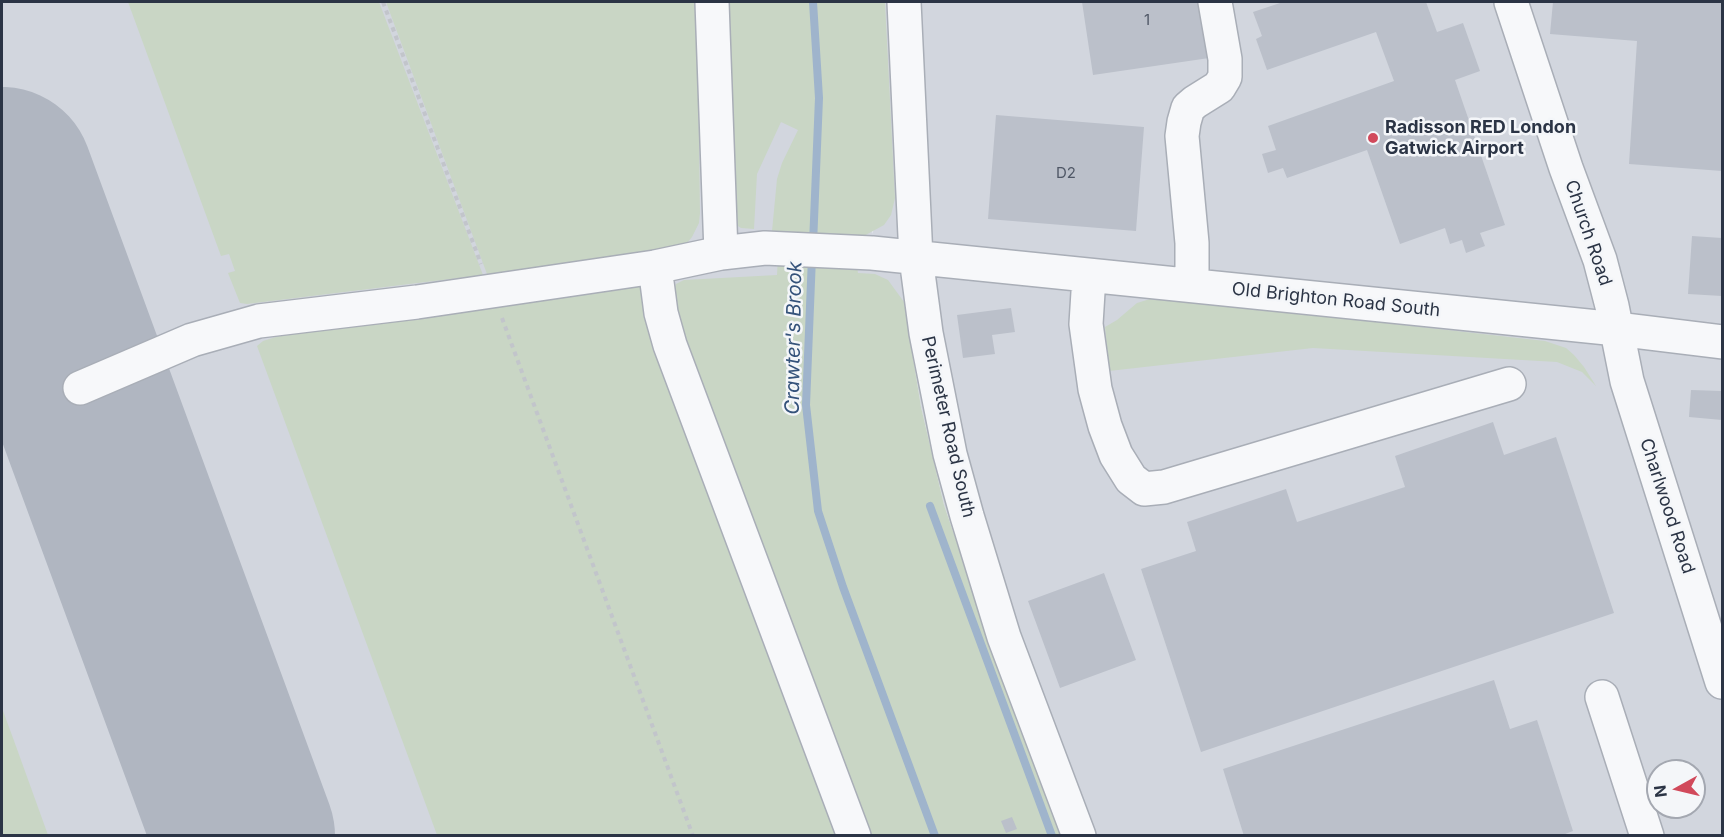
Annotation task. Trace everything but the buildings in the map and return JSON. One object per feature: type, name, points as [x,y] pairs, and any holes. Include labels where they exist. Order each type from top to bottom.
[{"type":"street","points":[[712,2],[721,253]]},
{"type":"street","name":"Perimeter Road South","points":[[904,2],[916,258],[928,344],[950,454],[1004,637],[1079,836]]},
{"type":"street","points":[[1192,285],[1192,243],[1183,148],[1184,122],[1188,108],[1219,87],[1225,77],[1225,59],[1215,2]]},
{"type":"street","name":"Church Road","points":[[1511,2],[1548,116],[1600,260],[1617,329]]},
{"type":"street","name":"Old Brighton Road South","points":[[80,388],[192,340],[278,318],[417,302],[655,267],[750,248],[830,250],[948,261],[1617,329],[1722,342]]},
{"type":"street","points":[[655,267],[661,313],[670,345],[854,836]]},
{"type":"street","points":[[1089,276],[1086,324],[1095,389],[1116,455],[1131,478],[1144,489],[1164,488],[1509,384]]},
{"type":"street","name":"Charlwood Road","points":[[1617,329],[1628,381],[1722,682]]},
{"type":"street","points":[[1602,697],[1647,836]]},
{"type":"path","points":[[383,2],[693,836]]},
{"type":"shaded area","points":[[2,2],[861,2],[872,234],[875,227],[877,2],[1722,2],[1722,835],[1059,835],[944,505],[921,407],[905,307],[874,278],[1032,835],[2,836]]},
{"type":"green space","points":[[128,2],[379,2],[483,275],[240,303],[228,273],[235,271],[229,254],[221,256]]},
{"type":"green space","points":[[386,2],[697,2],[700,213],[699,223],[692,237],[686,244],[667,252],[487,274]]},
{"type":"green space","points":[[725,2],[885,2],[895,198],[891,215],[884,225],[862,237],[776,235],[772,231],[777,179],[798,130],[781,122],[757,174],[754,229],[741,228],[735,224]]},
{"type":"green space","points":[[778,255],[856,260],[858,273],[875,274],[888,280],[904,302],[921,407],[944,505],[997,660],[1063,835],[863,835],[680,359],[673,292],[676,284],[684,280],[777,275]]},
{"type":"green space","points":[[643,282],[845,835],[437,835],[257,346],[263,341],[301,329]]},
{"type":"green space","points":[[1150,299],[1252,308],[1545,341],[1566,348],[1574,355],[1596,386],[1582,372],[1557,362],[1313,348],[1109,371],[1105,327],[1137,303]]},
{"type":"green space","points":[[2,708],[17,749],[48,835],[2,835]]},
{"type":"waterway","name":"Crawter's Brook","points":[[813,2],[819,98],[813,244]]},
{"type":"waterway","name":"Crawter's Brook","points":[[812,257],[806,405],[818,511],[843,587],[935,836]]},
{"type":"waterway","points":[[930,506],[1052,836]]},
{"type":"taxiway","points":[[2,198],[33,261]]},
{"type":"runway","points":[[2,178],[244,836]]},
{"type":"place","name":"Radisson RED London Gatwick Airport","points":[[1373,138]]}]
